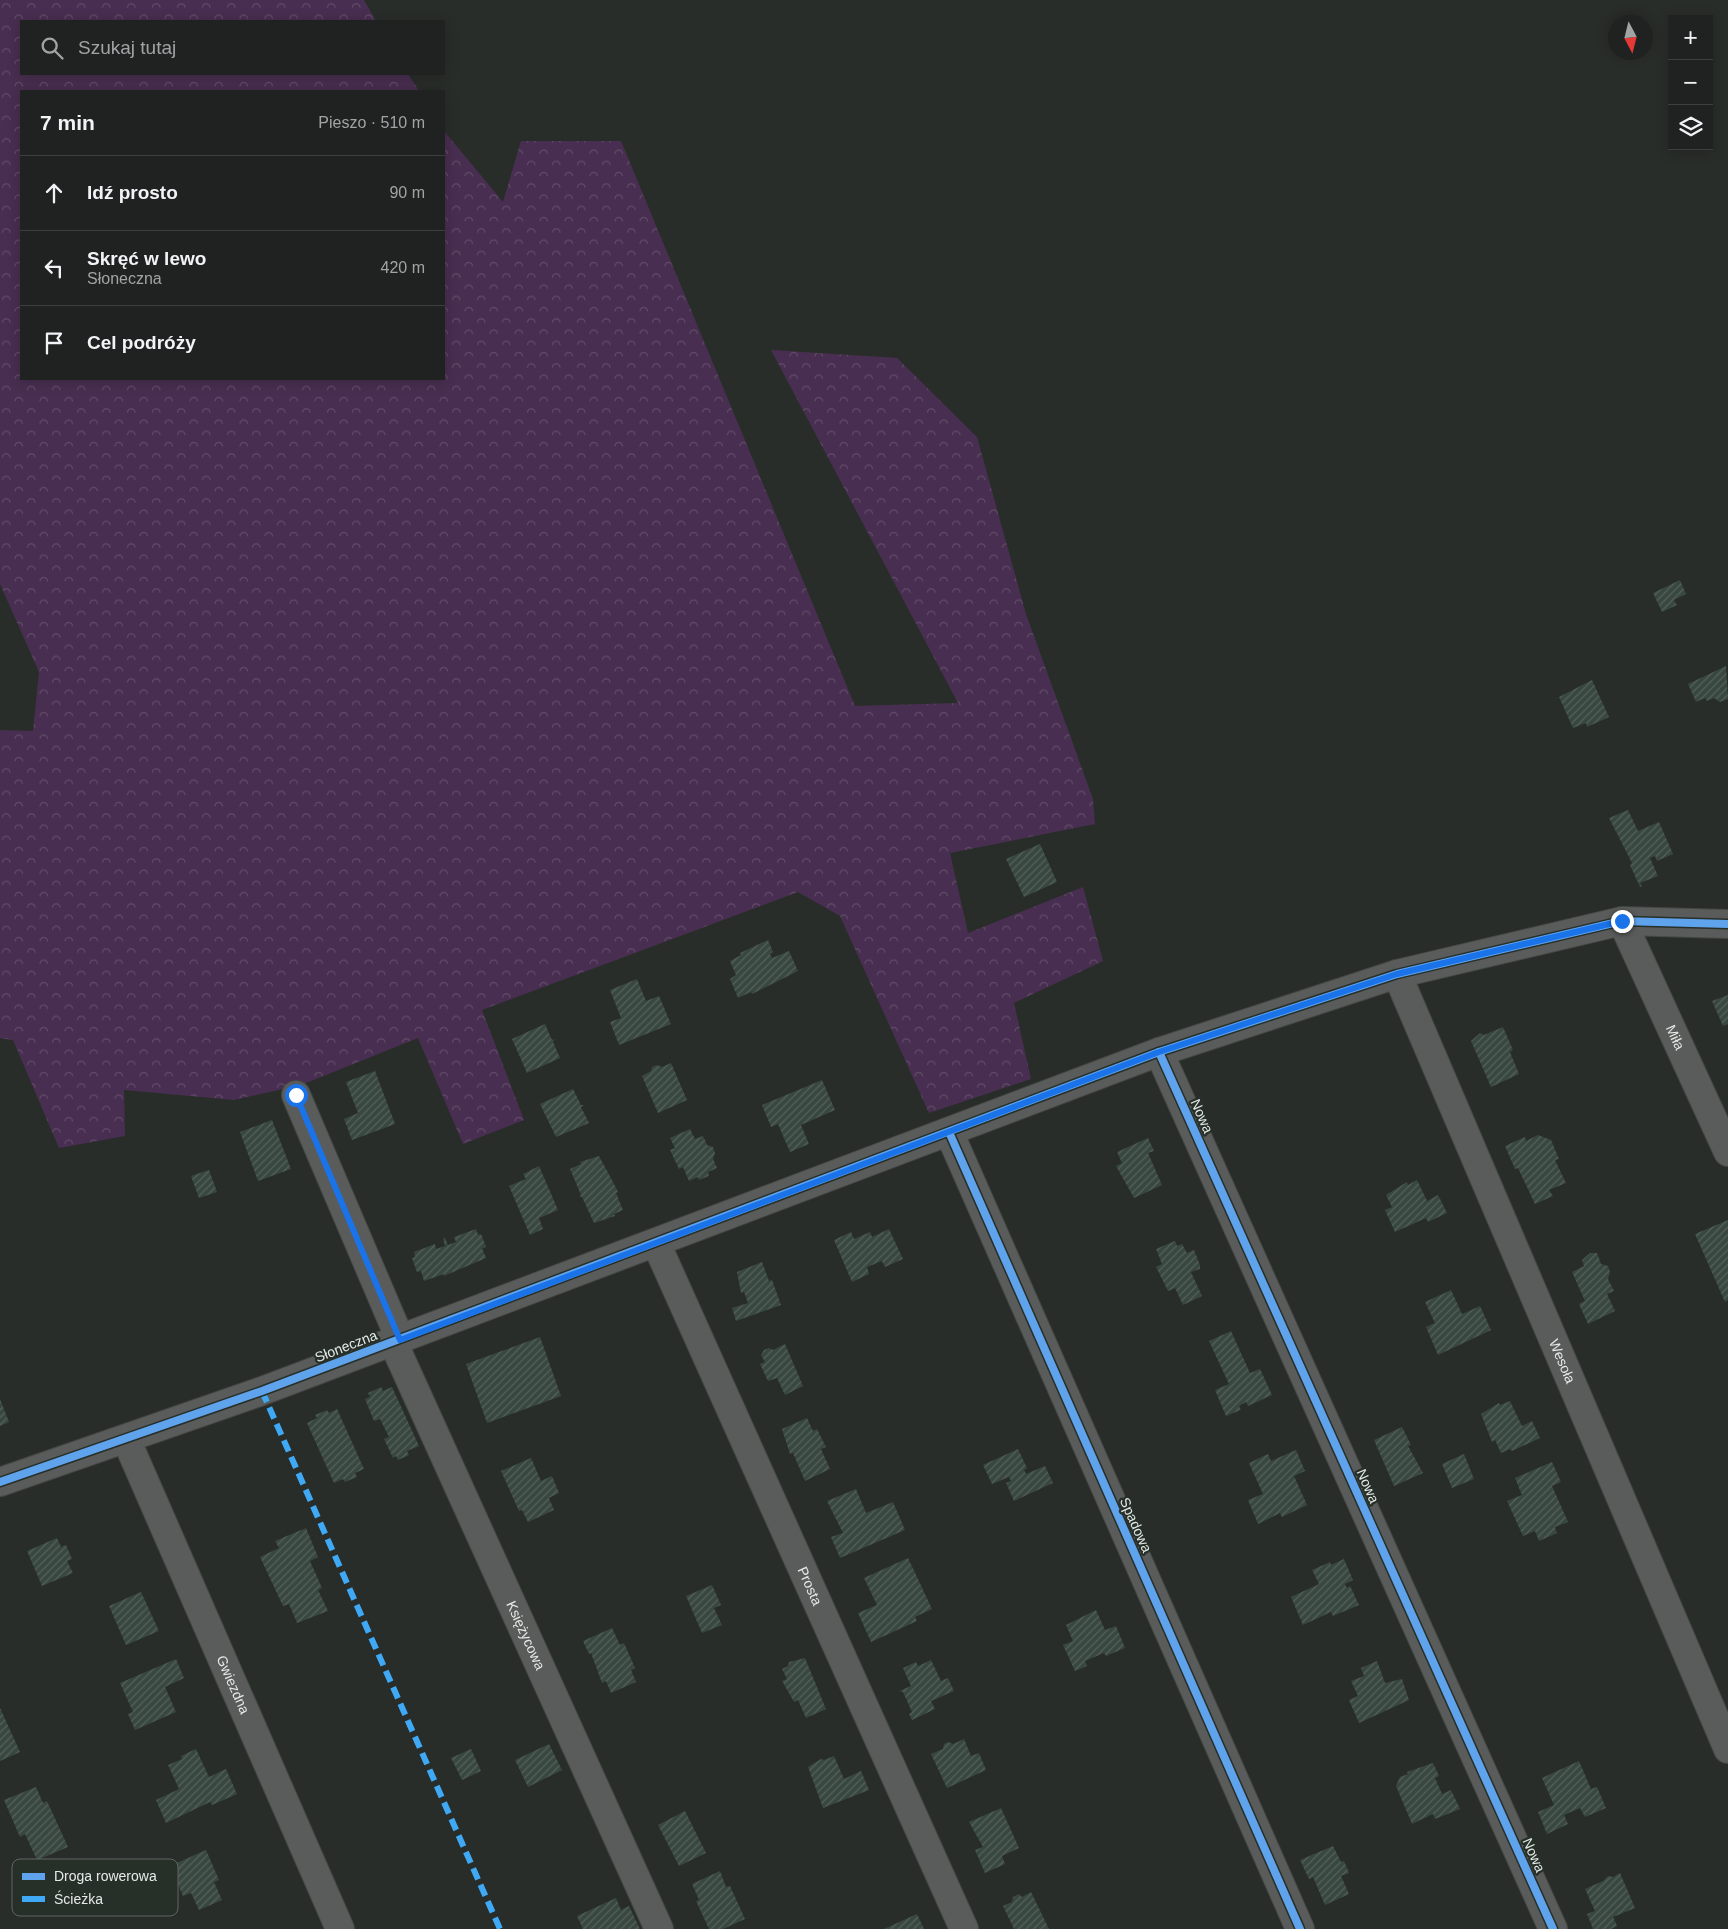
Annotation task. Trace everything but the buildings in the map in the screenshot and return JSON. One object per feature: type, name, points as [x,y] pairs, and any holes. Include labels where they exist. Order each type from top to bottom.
[{"type":"street","name":"Słoneczna","points":[[0,1482],[126,1439],[396,1341],[1159,1052],[1397,974],[1622,921],[1728,924]]},
{"type":"street","name":"Miła","points":[[1622,921],[1728,1152]]},
{"type":"street","name":"Wesoła","points":[[1397,974],[1728,1749]]},
{"type":"street","name":"Nowa","points":[[1159,1052],[1553,1929]]},
{"type":"street","name":"Księżycowa","points":[[296,1095],[396,1341],[659,1929]]},
{"type":"street","name":"Spadowa","points":[[949,1132],[1300,1929]]},
{"type":"street","name":"Prosta","points":[[656,1243],[964,1929]]},
{"type":"street","name":"Gwiezdna","points":[[126,1439],[340,1929]]},
{"type":"green space","points":[[0,0],[364,0],[375,20],[20,20],[20,75],[409,75],[418,90],[20,90],[20,380],[445,380],[445,132],[503,202],[521,141],[621,141],[855,706],[958,703],[771,350],[897,358],[977,437],[1026,614],[1093,799],[1095,824],[950,853],[968,933],[1083,887],[1103,961],[1014,1003],[1031,1079],[929,1113],[840,916],[798,892],[482,1010],[524,1120],[463,1144],[418,1038],[301,1085],[234,1100],[124,1090],[125,1136],[59,1148],[13,1040],[0,1038],[0,730],[33,731],[39,672],[0,584]]},
{"type":"marked path","points":[[262,1391],[500,1929]]},
{"type":"cycle path","points":[[0,1482],[262,1391],[1159,1052],[1397,974],[1622,921],[1728,924]]},
{"type":"cycle path","points":[[1159,1052],[1553,1929]]},
{"type":"cycle path","points":[[949,1132],[1300,1929]]},
{"type":"route","points":[[296,1095],[400,1340],[1159,1052],[1397,974],[1622,921]]}]
